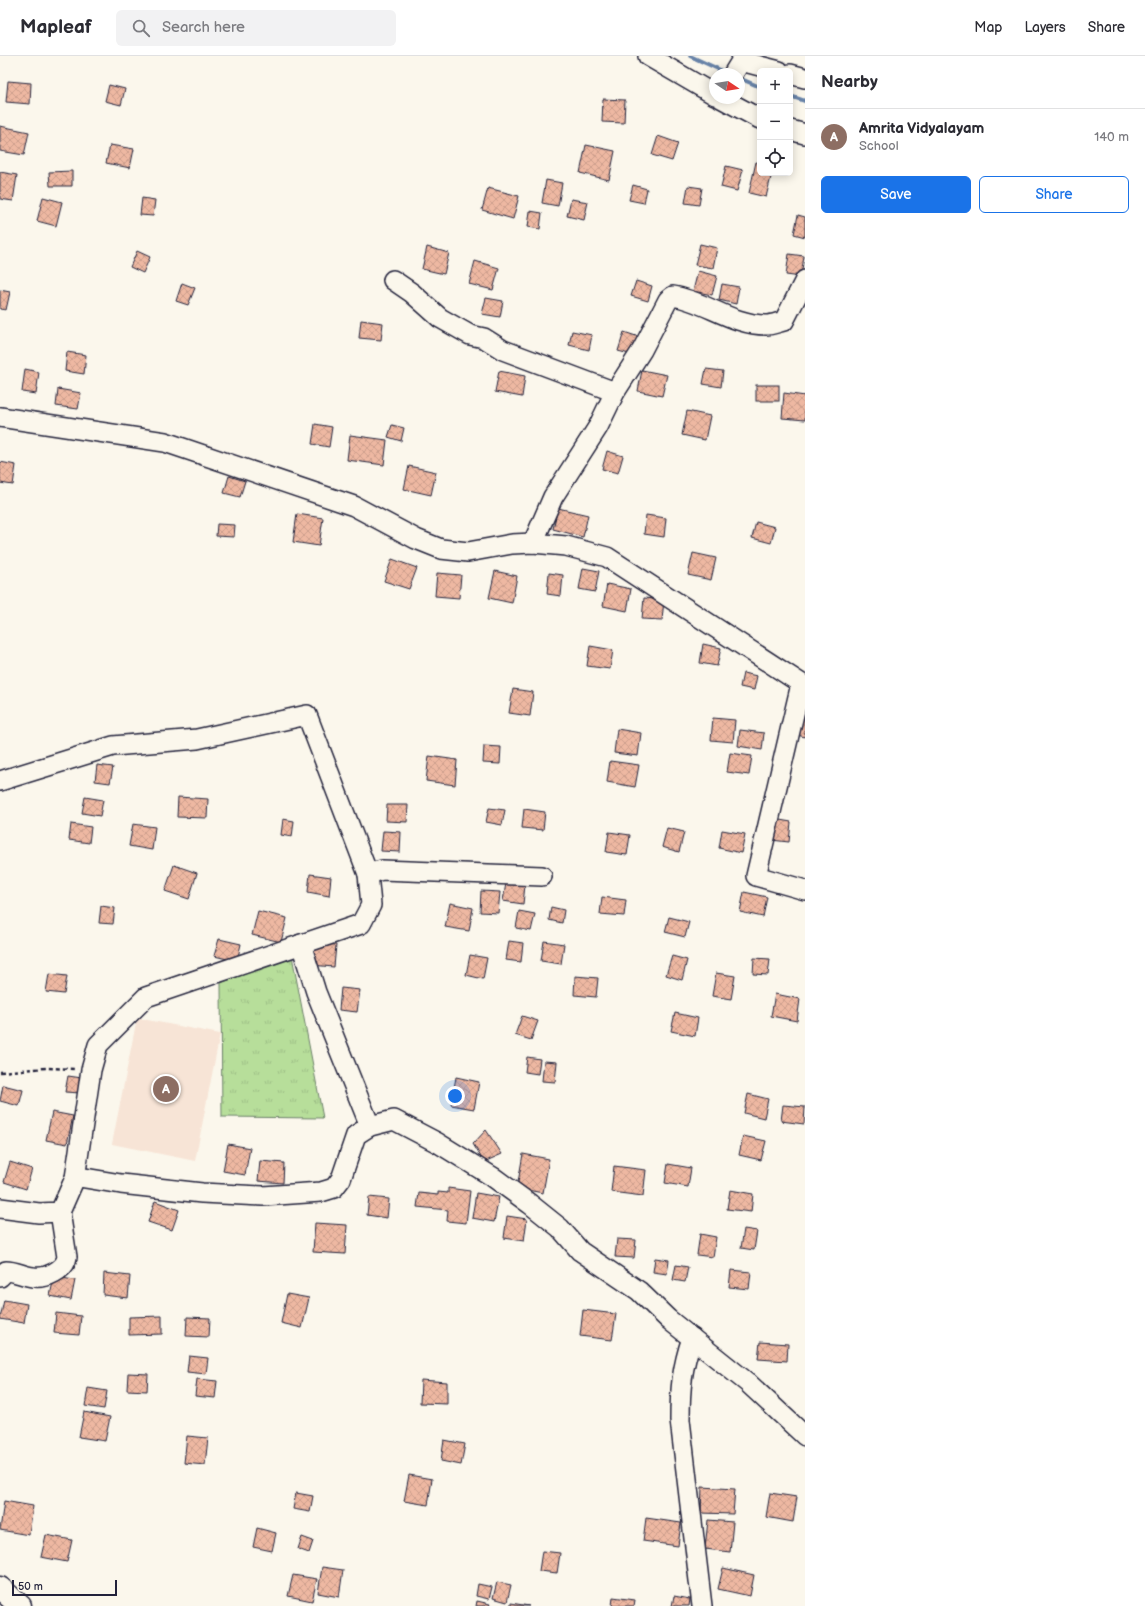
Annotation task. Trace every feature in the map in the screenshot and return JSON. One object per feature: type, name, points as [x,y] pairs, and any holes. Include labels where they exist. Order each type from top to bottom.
[{"type":"main road","points":[[0,1588],[20,1606]]},
{"type":"street","points":[[648,56],[709,91]]},
{"type":"street","points":[[736,68],[741,61],[768,68]]},
{"type":"street","points":[[793,75],[805,78]]},
{"type":"street","points":[[733,104],[757,117]]},
{"type":"street","points":[[793,131],[805,134]]},
{"type":"street","points":[[393,280],[412,293],[440,318],[470,335],[484,338],[502,350],[615,392]]},
{"type":"street","points":[[533,543],[553,497],[598,427],[615,392],[642,350],[668,300],[673,296],[694,301],[709,309],[736,319],[767,325],[784,321],[805,280]]},
{"type":"street","points":[[0,417],[165,442],[354,506],[416,539],[441,549],[468,552],[512,544],[533,543],[566,546],[607,557],[803,685],[756,876],[805,890]]},
{"type":"street","points":[[0,781],[113,746],[197,739],[307,715],[368,874],[371,905],[361,924],[146,997],[98,1045],[91,1070],[75,1178],[60,1212],[67,1257],[66,1263],[60,1269],[35,1278],[22,1275],[14,1271],[6,1271],[0,1277]]},
{"type":"street","points":[[368,874],[382,870],[542,876]]},
{"type":"street","points":[[301,944],[316,992],[370,1126]]},
{"type":"street","points":[[75,1178],[85,1177],[121,1184],[263,1196],[320,1192],[334,1188],[341,1180],[356,1135],[370,1126],[394,1120],[438,1143],[493,1177],[560,1228],[580,1251],[639,1291],[692,1338],[748,1383],[805,1436]]},
{"type":"street","points":[[0,1208],[39,1213],[60,1212]]},
{"type":"street","points":[[692,1338],[683,1363],[680,1392],[680,1420],[702,1606]]},
{"type":"path","points":[[0,1072],[46,1068],[91,1070]]},
{"type":"shaded area","points":[[137,1018],[220,1034],[195,1161],[112,1144]]},
{"type":"green space","points":[[292,956],[323,1118],[222,1117],[221,983]]},
{"type":"building","points":[[8,81],[31,83],[30,104],[6,102]]},
{"type":"building","points":[[109,85],[125,89],[121,105],[105,101]]},
{"type":"building","points":[[603,99],[625,100],[624,123],[602,122]]},
{"type":"building","points":[[0,126],[29,132],[24,155],[0,151]]},
{"type":"building","points":[[658,136],[678,143],[672,161],[652,155]]},
{"type":"building","points":[[110,145],[134,149],[130,168],[106,163]]},
{"type":"building","points":[[586,145],[615,151],[609,180],[580,173]]},
{"type":"building","points":[[756,162],[757,176],[771,176],[766,197],[749,193]]},
{"type":"building","points":[[726,166],[743,170],[737,191],[721,187]]},
{"type":"building","points":[[72,171],[72,186],[50,186],[49,172]]},
{"type":"building","points":[[0,172],[17,175],[13,201],[0,199]]},
{"type":"building","points":[[546,180],[562,183],[558,206],[542,203]]},
{"type":"building","points":[[633,185],[647,189],[644,203],[629,200]]},
{"type":"building","points":[[688,186],[702,188],[699,205],[685,203]]},
{"type":"building","points":[[488,188],[519,196],[513,219],[482,210]]},
{"type":"building","points":[[43,197],[62,202],[56,226],[37,221]]},
{"type":"building","points":[[142,198],[155,200],[153,216],[140,215]]},
{"type":"building","points":[[571,199],[588,202],[584,220],[567,216]]},
{"type":"building","points":[[530,211],[542,213],[540,229],[528,227]]},
{"type":"building","points":[[798,215],[805,217],[805,237],[794,234]]},
{"type":"building","points":[[700,244],[717,248],[713,268],[695,265]]},
{"type":"building","points":[[427,247],[449,253],[444,274],[422,269]]},
{"type":"building","points":[[137,251],[150,257],[143,273],[130,267]]},
{"type":"building","points":[[789,254],[804,256],[801,277],[786,275]]},
{"type":"building","points":[[475,261],[499,268],[493,290],[469,284]]},
{"type":"building","points":[[698,271],[717,276],[712,295],[693,291]]},
{"type":"building","points":[[636,281],[652,286],[648,301],[631,296]]},
{"type":"building","points":[[182,283],[195,288],[188,305],[176,301]]},
{"type":"building","points":[[722,284],[739,287],[736,304],[719,300]]},
{"type":"building","points":[[0,290],[10,292],[6,310],[0,309]]},
{"type":"building","points":[[486,298],[503,301],[500,317],[482,314]]},
{"type":"building","points":[[361,320],[383,323],[381,340],[359,338]]},
{"type":"building","points":[[572,331],[592,335],[589,350],[569,345]]},
{"type":"building","points":[[624,332],[639,337],[633,355],[618,351]]},
{"type":"building","points":[[67,352],[86,355],[84,374],[65,371]]},
{"type":"building","points":[[25,369],[39,372],[36,394],[22,392]]},
{"type":"building","points":[[706,369],[723,371],[721,387],[703,384]]},
{"type":"building","points":[[642,370],[667,375],[662,396],[638,391]]},
{"type":"building","points":[[499,371],[525,376],[522,397],[495,392]]},
{"type":"building","points":[[756,385],[779,385],[779,401],[756,401]]},
{"type":"building","points":[[58,389],[81,393],[78,409],[56,406]]},
{"type":"building","points":[[784,393],[805,396],[805,420],[782,418]]},
{"type":"building","points":[[687,411],[710,416],[705,440],[682,435]]},
{"type":"building","points":[[315,424],[332,427],[329,447],[312,444]]},
{"type":"building","points":[[392,425],[404,428],[401,441],[388,437]]},
{"type":"building","points":[[350,435],[387,440],[384,465],[347,460]]},
{"type":"building","points":[[607,451],[623,456],[618,473],[602,469]]},
{"type":"building","points":[[0,462],[16,465],[13,485],[0,483]]},
{"type":"building","points":[[409,466],[436,472],[431,495],[404,489]]},
{"type":"building","points":[[229,476],[245,481],[240,497],[224,493]]},
{"type":"building","points":[[558,508],[588,515],[583,537],[553,529]]},
{"type":"building","points":[[297,514],[323,518],[319,546],[293,542]]},
{"type":"building","points":[[646,515],[666,518],[664,537],[644,534]]},
{"type":"building","points":[[756,522],[775,527],[771,543],[752,538]]},
{"type":"building","points":[[217,524],[235,525],[234,537],[216,536]]},
{"type":"building","points":[[693,553],[716,558],[711,580],[688,575]]},
{"type":"building","points":[[392,559],[417,568],[409,589],[384,581]]},
{"type":"building","points":[[583,568],[599,571],[595,592],[579,589]]},
{"type":"building","points":[[495,571],[517,576],[512,603],[489,598]]},
{"type":"building","points":[[437,573],[461,575],[459,598],[435,596]]},
{"type":"building","points":[[549,573],[563,575],[561,596],[547,594]]},
{"type":"building","points":[[607,584],[631,589],[627,611],[603,606]]},
{"type":"building","points":[[644,598],[664,600],[662,620],[642,619]]},
{"type":"building","points":[[703,644],[721,648],[717,666],[700,663]]},
{"type":"building","points":[[590,646],[613,650],[610,669],[587,666]]},
{"type":"building","points":[[743,673],[757,676],[754,690],[740,687]]},
{"type":"building","points":[[513,689],[533,692],[530,716],[509,713]]},
{"type":"building","points":[[805,706],[805,737],[797,735]]},
{"type":"building","points":[[713,718],[735,720],[733,742],[711,740]]},
{"type":"building","points":[[617,729],[641,733],[638,756],[614,753]]},
{"type":"building","points":[[740,730],[764,733],[762,750],[738,746]]},
{"type":"building","points":[[484,746],[501,747],[500,764],[483,763]]},
{"type":"building","points":[[730,753],[752,756],[749,775],[727,772]]},
{"type":"building","points":[[429,756],[457,760],[455,785],[426,781]]},
{"type":"building","points":[[610,761],[639,765],[635,787],[607,782]]},
{"type":"building","points":[[97,765],[113,767],[110,783],[95,781]]},
{"type":"building","points":[[85,797],[103,800],[100,816],[82,813]]},
{"type":"building","points":[[178,797],[208,799],[207,818],[177,817]]},
{"type":"building","points":[[387,805],[408,805],[407,822],[386,821]]},
{"type":"building","points":[[489,808],[505,810],[502,825],[486,822]]},
{"type":"building","points":[[524,809],[545,812],[543,830],[522,828]]},
{"type":"building","points":[[283,819],[294,821],[292,837],[281,835]]},
{"type":"building","points":[[774,819],[791,822],[789,842],[771,840]]},
{"type":"building","points":[[71,824],[91,827],[89,843],[69,840]]},
{"type":"building","points":[[133,824],[155,827],[152,850],[129,846]]},
{"type":"building","points":[[667,828],[684,832],[679,852],[662,847]]},
{"type":"building","points":[[722,830],[745,834],[741,853],[719,848]]},
{"type":"building","points":[[383,831],[401,832],[400,852],[381,851]]},
{"type":"building","points":[[609,832],[630,835],[627,855],[606,852]]},
{"type":"building","points":[[174,865],[197,873],[189,899],[165,891]]},
{"type":"building","points":[[310,874],[331,877],[329,896],[308,892]]},
{"type":"building","points":[[506,883],[525,885],[523,904],[503,901]]},
{"type":"building","points":[[481,891],[500,892],[498,913],[480,912]]},
{"type":"building","points":[[744,892],[767,897],[763,917],[740,912]]},
{"type":"building","points":[[602,897],[626,900],[624,916],[600,914]]},
{"type":"building","points":[[450,903],[473,908],[469,931],[445,927]]},
{"type":"building","points":[[101,906],[115,908],[113,924],[99,923]]},
{"type":"building","points":[[551,907],[564,910],[562,923],[549,920]]},
{"type":"building","points":[[258,911],[287,918],[281,942],[252,935]]},
{"type":"building","points":[[519,911],[535,914],[531,931],[516,928]]},
{"type":"building","points":[[669,917],[689,922],[685,937],[665,932]]},
{"type":"building","points":[[219,939],[241,944],[237,961],[214,956]]},
{"type":"building","points":[[509,941],[523,943],[521,962],[506,960]]},
{"type":"building","points":[[544,941],[564,944],[561,964],[541,961]]},
{"type":"building","points":[[314,943],[336,945],[334,967],[311,965]]},
{"type":"building","points":[[470,955],[487,958],[483,979],[466,975]]},
{"type":"building","points":[[672,956],[687,960],[682,980],[666,975]]},
{"type":"building","points":[[754,958],[770,959],[768,975],[753,974]]},
{"type":"building","points":[[716,973],[735,976],[731,999],[712,996]]},
{"type":"building","points":[[49,974],[67,976],[64,994],[46,992]]},
{"type":"building","points":[[575,976],[598,978],[596,997],[574,995]]},
{"type":"building","points":[[341,988],[360,990],[357,1012],[339,1010]]},
{"type":"building","points":[[775,994],[800,999],[797,1021],[771,1016]]},
{"type":"building","points":[[675,1013],[698,1018],[695,1036],[671,1031]]},
{"type":"building","points":[[522,1016],[538,1021],[531,1040],[515,1035]]},
{"type":"building","points":[[527,1057],[540,1059],[538,1074],[525,1072]]},
{"type":"building","points":[[544,1061],[557,1062],[555,1082],[542,1081]]},
{"type":"building","points":[[68,1076],[82,1078],[80,1093],[65,1092]]},
{"type":"building","points":[[456,1077],[479,1082],[474,1109],[451,1105]]},
{"type":"building","points":[[3,1085],[23,1090],[19,1106],[0,1101]]},
{"type":"building","points":[[748,1094],[768,1099],[764,1118],[744,1113]]},
{"type":"building","points":[[783,1105],[805,1107],[804,1124],[781,1121]]},
{"type":"building","points":[[52,1112],[73,1116],[67,1144],[46,1140]]},
{"type":"building","points":[[486,1130],[502,1154],[484,1162],[473,1144]]},
{"type":"building","points":[[743,1136],[766,1141],[761,1160],[739,1155]]},
{"type":"building","points":[[228,1144],[250,1148],[245,1175],[223,1171]]},
{"type":"building","points":[[523,1154],[549,1159],[543,1193],[517,1188]]},
{"type":"building","points":[[260,1161],[284,1163],[283,1183],[258,1181]]},
{"type":"building","points":[[10,1162],[32,1169],[26,1189],[4,1182]]},
{"type":"building","points":[[668,1164],[691,1168],[688,1187],[665,1183]]},
{"type":"building","points":[[614,1166],[646,1170],[643,1196],[611,1192]]},
{"type":"building","points":[[448,1188],[470,1191],[466,1223],[447,1221],[448,1210],[417,1207],[419,1193],[438,1195],[438,1192],[448,1193]]},
{"type":"building","points":[[730,1190],[753,1194],[751,1212],[727,1209]]},
{"type":"building","points":[[476,1193],[499,1197],[494,1222],[472,1218]]},
{"type":"building","points":[[369,1197],[389,1199],[387,1218],[367,1215]]},
{"type":"building","points":[[155,1201],[179,1210],[172,1230],[148,1222]]},
{"type":"building","points":[[507,1216],[527,1219],[524,1241],[504,1238]]},
{"type":"building","points":[[315,1223],[347,1225],[345,1254],[313,1252]]},
{"type":"building","points":[[744,1229],[757,1231],[754,1250],[741,1248]]},
{"type":"building","points":[[700,1234],[716,1237],[713,1257],[697,1255]]},
{"type":"building","points":[[617,1239],[636,1240],[634,1258],[615,1257]]},
{"type":"building","points":[[655,1258],[669,1260],[667,1274],[653,1272]]},
{"type":"building","points":[[676,1265],[688,1267],[685,1282],[673,1280]]},
{"type":"building","points":[[731,1270],[751,1272],[749,1289],[729,1287]]},
{"type":"building","points":[[104,1273],[130,1276],[128,1298],[103,1295]]},
{"type":"building","points":[[54,1277],[75,1280],[71,1300],[50,1296]]},
{"type":"building","points":[[287,1294],[309,1298],[302,1328],[281,1323]]},
{"type":"building","points":[[4,1300],[27,1304],[24,1323],[0,1319]]},
{"type":"building","points":[[583,1310],[616,1314],[612,1340],[580,1336]]},
{"type":"building","points":[[56,1313],[81,1316],[79,1335],[54,1333]]},
{"type":"building","points":[[162,1316],[162,1334],[129,1335],[129,1317]]},
{"type":"building","points":[[187,1317],[210,1318],[209,1337],[186,1336]]},
{"type":"building","points":[[760,1342],[788,1344],[787,1361],[758,1359]]},
{"type":"building","points":[[189,1356],[208,1358],[206,1374],[187,1372]]},
{"type":"building","points":[[128,1373],[148,1374],[147,1391],[127,1390]]},
{"type":"building","points":[[197,1379],[217,1381],[215,1398],[195,1396]]},
{"type":"building","points":[[421,1380],[447,1382],[447,1404],[420,1403]]},
{"type":"building","points":[[88,1388],[107,1391],[104,1409],[85,1406]]},
{"type":"building","points":[[84,1412],[110,1417],[105,1441],[79,1437]]},
{"type":"building","points":[[187,1436],[208,1438],[205,1465],[184,1463]]},
{"type":"building","points":[[444,1440],[465,1444],[461,1465],[441,1461]]},
{"type":"building","points":[[409,1475],[432,1479],[428,1505],[404,1501]]},
{"type":"building","points":[[702,1487],[735,1489],[733,1514],[701,1513]]},
{"type":"building","points":[[296,1493],[313,1496],[310,1512],[293,1509]]},
{"type":"building","points":[[770,1493],[797,1497],[793,1522],[766,1517]]},
{"type":"building","points":[[4,1501],[33,1506],[29,1535],[0,1530]]},
{"type":"building","points":[[646,1518],[681,1523],[678,1546],[643,1541]]},
{"type":"building","points":[[708,1520],[733,1522],[730,1552],[705,1549]]},
{"type":"building","points":[[257,1528],[276,1533],[272,1551],[253,1547]]},
{"type":"building","points":[[46,1535],[72,1540],[67,1562],[41,1557]]},
{"type":"building","points":[[302,1537],[313,1541],[309,1553],[298,1549]]},
{"type":"building","points":[[542,1551],[560,1553],[557,1573],[539,1571]]},
{"type":"building","points":[[322,1567],[343,1570],[339,1597],[318,1593]]},
{"type":"building","points":[[723,1568],[754,1575],[750,1596],[718,1589]]},
{"type":"building","points":[[293,1575],[317,1579],[312,1601],[288,1596]]},
{"type":"building","points":[[497,1582],[511,1585],[507,1602],[493,1598]]},
{"type":"building","points":[[478,1584],[492,1587],[489,1599],[476,1596]]},
{"type":"building","points":[[674,1596],[690,1599],[689,1606],[672,1606]]},
{"type":"building","points":[[613,1597],[635,1600],[634,1606],[612,1606]]},
{"type":"building","points":[[477,1601],[490,1604],[489,1606],[476,1606]]},
{"type":"building","points":[[511,1603],[529,1606],[511,1606]]},
{"type":"waterway","points":[[690,56],[716,68]]},
{"type":"waterway","points":[[745,81],[757,86]]},
{"type":"waterway","points":[[793,97],[805,101]]},
{"type":"place","name":"Amrita Vidyalayam","points":[[166,1089]]}]
